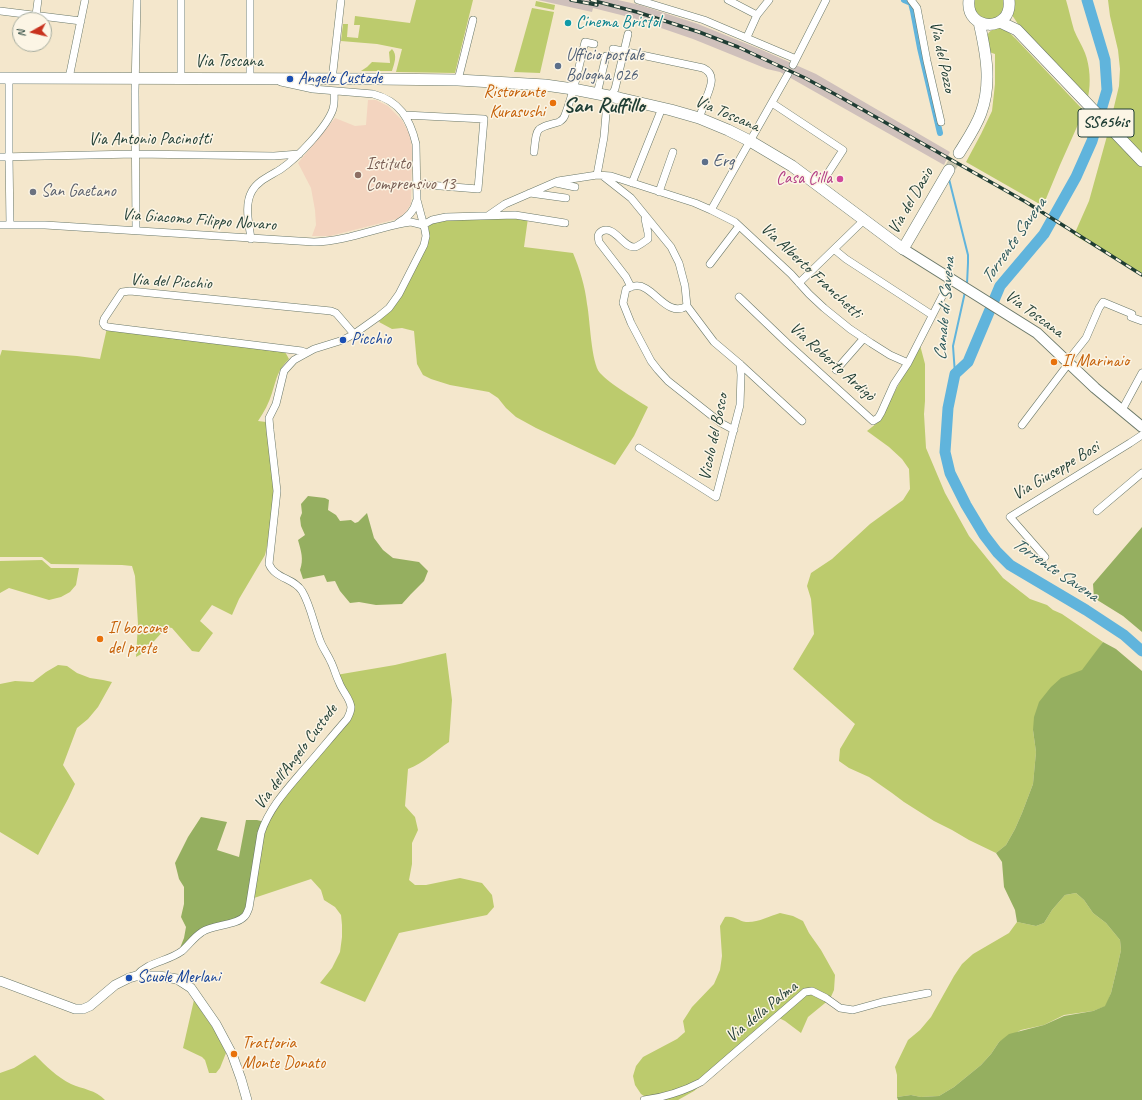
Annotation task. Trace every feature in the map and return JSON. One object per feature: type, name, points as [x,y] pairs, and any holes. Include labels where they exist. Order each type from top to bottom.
[{"type":"main road","points":[[969,0],[968,6],[972,16],[979,22],[985,25],[996,23]]},
{"type":"main road","points":[[984,43],[987,31],[1005,17],[1009,5]]},
{"type":"main road","name":"SS65bis","points":[[1009,5],[1017,30],[1142,161]]},
{"type":"main road","points":[[959,153],[981,114],[986,94],[988,72],[984,43],[979,22]]},
{"type":"main road","name":"SS65bis","points":[[996,23],[1017,30]]},
{"type":"main road","name":"Via Toscana","points":[[5,78],[266,79],[333,85],[377,79],[458,80],[529,84],[573,89],[662,108],[699,118],[750,140],[792,166],[903,249],[1026,325],[1037,333],[1095,388],[1142,427]]},
{"type":"main road","name":"Via del Dazio","points":[[903,249],[949,170]]},
{"type":"street","points":[[36,12],[38,0]]},
{"type":"street","points":[[69,78],[85,0]]},
{"type":"street","points":[[136,230],[135,154],[137,0]]},
{"type":"street","points":[[181,0],[181,79]]},
{"type":"street","points":[[250,0],[250,79]]},
{"type":"street","points":[[252,239],[247,207],[252,190],[299,154],[318,133],[333,111],[333,85],[341,0]]},
{"type":"street","points":[[638,0],[704,20],[747,38],[795,62],[826,0]]},
{"type":"street","points":[[728,0],[756,17]]},
{"type":"street","points":[[747,38],[756,17],[769,0]]},
{"type":"street","name":"Via del Pozzo","points":[[911,0],[917,8],[941,122]]},
{"type":"street","points":[[0,11],[12,12]]},
{"type":"street","points":[[52,17],[81,21]]},
{"type":"street","points":[[458,80],[473,20]]},
{"type":"street","points":[[628,34],[615,88],[606,106],[600,176],[631,198],[671,247],[679,263],[685,286],[687,306],[714,342],[802,421]]},
{"type":"street","points":[[534,152],[537,132],[542,126],[561,121],[565,116],[585,42],[594,44]]},
{"type":"street","points":[[613,49],[703,68],[709,71],[712,83],[699,118]]},
{"type":"street","points":[[597,94],[606,56]]},
{"type":"street","points":[[711,210],[788,74]]},
{"type":"street","points":[[5,78],[9,156],[10,224]]},
{"type":"street","name":"Via dell'Angelo Custode","points":[[136,976],[145,968],[182,951],[203,931],[233,922],[246,915],[249,908],[261,834],[265,822],[271,811],[291,785],[350,714],[351,708],[349,702],[338,682],[331,662],[321,643],[301,590],[297,585],[272,571],[269,564],[277,484],[269,418],[276,404],[284,371],[294,360],[314,349],[343,340],[354,334],[378,317],[395,302],[424,245],[426,236],[417,200],[416,144],[411,126],[405,115],[382,96],[333,85]]},
{"type":"street","points":[[772,103],[842,150],[819,187]]},
{"type":"street","points":[[632,183],[662,108]]},
{"type":"street","points":[[405,115],[484,119],[478,189],[416,184]]},
{"type":"street","points":[[659,192],[673,152]]},
{"type":"street","name":"Via Antonio Pacinotti","points":[[0,157],[135,154],[274,156],[299,154]]},
{"type":"street","name":"Via Alberto Franchetti","points":[[489,215],[505,204],[554,183],[581,177],[611,176],[695,203],[735,222],[786,269],[824,308],[850,329],[890,355],[908,363]]},
{"type":"street","points":[[554,183],[575,187]]},
{"type":"street","points":[[530,193],[566,198]]},
{"type":"street","name":"Via Giacomo Filippo Novaro","points":[[394,225],[409,216],[413,211],[417,200]]},
{"type":"street","points":[[423,225],[432,220],[446,217],[489,215],[515,215],[565,223]]},
{"type":"street","points":[[631,287],[626,277],[599,242],[598,236],[600,232],[606,230],[631,247],[636,247],[648,239],[644,219],[646,217]]},
{"type":"street","points":[[800,284],[864,220]]},
{"type":"street","name":"Via Giacomo Filippo Novaro","points":[[0,225],[45,225],[136,230],[306,242],[326,242],[411,222],[423,225]]},
{"type":"street","name":"Via Alberto Franchetti","points":[[710,264],[739,226]]},
{"type":"street","points":[[835,250],[932,316]]},
{"type":"street","name":"Via Roberto Ardigò","points":[[739,296],[787,343],[873,421],[878,418],[894,384],[908,363],[932,316],[955,282]]},
{"type":"street","points":[[687,306],[682,309],[674,308],[660,300],[647,289],[639,286],[631,287],[626,290],[623,303],[631,323],[651,361],[658,370],[668,381],[721,422],[734,430]]},
{"type":"street","name":"Via del Picchio","points":[[306,353],[302,351],[108,327],[103,323],[104,319],[122,292],[130,291],[331,311],[336,313],[354,334]]},
{"type":"street","points":[[1022,425],[1086,338],[1103,302],[1132,314],[1130,317],[1142,321]]},
{"type":"street","name":"Via Alberto Franchetti","points":[[836,370],[864,338]]},
{"type":"street","name":"Vicolo del Bosco","points":[[639,448],[716,497],[740,405],[740,364]]},
{"type":"street","points":[[1122,410],[1142,373]]},
{"type":"street","name":"Via Giuseppe Bosi","points":[[1045,557],[1010,517],[1142,435]]},
{"type":"street","points":[[1096,511],[1142,473]]},
{"type":"street","points":[[0,981],[75,1009],[82,1009],[90,1006],[115,986],[129,978],[136,976],[159,976],[177,980],[191,988],[216,1024],[232,1054],[247,1100]]},
{"type":"street","name":"Via della Palma","points":[[644,1100],[662,1097],[686,1090],[701,1082],[805,992],[812,991],[826,998],[840,1008],[853,1010],[882,1002],[928,993]]},
{"type":"shaded area","points":[[538,0],[618,0],[640,5],[698,24],[816,74],[950,152],[944,165],[780,72],[767,69],[693,39],[629,17],[593,8],[592,12]]},
{"type":"shaded area","name":"Istituto Comprensivo 13","points":[[368,100],[376,100],[388,106],[402,120],[409,133],[412,147],[411,204],[405,213],[397,219],[330,236],[312,236],[316,225],[311,188],[298,163],[335,118],[355,126],[366,125]]},
{"type":"green space","points":[[416,0],[473,0],[455,73],[396,72],[402,49],[377,44],[341,41],[343,24],[348,24],[347,37],[358,38],[360,25],[354,25],[355,16],[410,23]]},
{"type":"green space","points":[[973,0],[1003,0],[1003,9],[993,21],[977,17]]},
{"type":"green space","points":[[1012,0],[1066,0],[1074,30],[1087,58],[1090,80],[1088,97],[1018,24],[1012,15]]},
{"type":"green space","points":[[1108,0],[1142,0],[1142,274],[1074,235],[1089,201],[1119,86],[1120,69],[1118,50]]},
{"type":"green space","points":[[536,1],[555,5],[554,10],[535,6]]},
{"type":"green space","points":[[532,8],[554,12],[540,73],[514,72]]},
{"type":"green space","points":[[998,28],[1006,31],[1014,37],[1084,111],[1043,206],[966,162],[992,111],[995,84],[995,54],[989,52],[987,37],[990,31]]},
{"type":"green space","points":[[392,49],[395,57],[392,71],[361,71],[372,62],[390,63],[389,52]]},
{"type":"green space","points":[[430,218],[528,218],[524,247],[573,253],[585,291],[597,368],[600,373],[610,382],[648,407],[634,436],[615,465],[516,417],[498,398],[489,392],[450,385],[423,375],[417,364],[414,331],[402,328],[392,329],[379,322],[418,262],[427,236]]},
{"type":"green space","points":[[107,328],[284,350],[289,359],[276,379],[269,400],[258,421],[266,422],[275,487],[271,528],[265,555],[239,599],[232,615],[212,605],[200,621],[213,633],[199,652],[192,651],[172,628],[167,627],[143,653],[136,657],[138,624],[135,576],[132,566],[51,564],[42,557],[0,557],[0,356],[2,350],[100,359]]},
{"type":"green space","points":[[920,345],[925,364],[924,414],[926,448],[945,493],[969,536],[1003,578],[1030,599],[1047,605],[1103,642],[1098,650],[1132,672],[1033,730],[1036,752],[1033,784],[1015,829],[1006,845],[996,853],[934,821],[869,777],[849,768],[839,761],[840,749],[855,724],[793,669],[814,634],[811,599],[807,586],[811,573],[832,559],[870,524],[903,500],[910,489],[909,469],[902,459],[889,447],[867,431],[877,423]]},
{"type":"green space","points":[[308,496],[325,498],[329,500],[328,510],[336,515],[340,521],[351,520],[355,523],[367,513],[374,538],[383,550],[393,558],[419,562],[428,571],[424,581],[402,604],[376,605],[359,602],[350,603],[340,591],[335,581],[327,582],[324,575],[303,579],[300,570],[302,559],[298,540],[305,535],[301,526],[301,504]]},
{"type":"green space","points":[[1142,527],[1142,632],[1123,616],[1094,598],[1093,584]]},
{"type":"green space","points":[[42,560],[51,568],[79,568],[76,585],[70,592],[61,597],[49,600],[9,588],[0,593],[0,561]]},
{"type":"green space","points":[[1103,642],[1116,649],[1142,671],[1142,1100],[898,1100],[897,1097],[911,1095],[921,1097],[939,1096],[954,1087],[981,1065],[999,1042],[1009,1034],[1044,1025],[1064,1016],[1093,1011],[1105,1006],[1111,993],[1121,950],[1120,940],[1106,923],[1093,913],[1084,900],[1076,893],[1065,895],[1052,910],[1044,923],[1036,926],[1017,922],[1015,910],[1004,887],[1002,862],[996,853],[1006,845],[1015,829],[1033,784],[1036,752],[1033,730],[1034,717],[1039,702],[1051,687],[1061,678],[1082,670]]},
{"type":"green space","points":[[446,653],[452,700],[449,742],[424,760],[408,769],[405,806],[415,817],[418,830],[412,843],[412,864],[409,880],[415,885],[426,885],[460,878],[482,883],[492,895],[494,907],[487,915],[399,933],[365,1002],[320,983],[332,968],[340,952],[342,925],[341,915],[335,907],[324,900],[321,890],[311,879],[254,898],[265,827],[278,802],[342,721],[348,711],[350,702],[336,675],[395,665]]},
{"type":"green space","points":[[58,665],[67,666],[77,673],[90,678],[112,682],[98,707],[88,719],[77,728],[63,765],[75,784],[38,855],[0,832],[0,684],[15,681],[33,682]]},
{"type":"green space","points":[[201,817],[227,822],[217,850],[239,857],[246,820],[265,822],[246,915],[213,927],[180,948],[186,927],[181,917],[184,904],[184,887],[179,879],[175,863],[188,837]]},
{"type":"green space","points":[[1076,893],[1084,900],[1093,913],[1106,923],[1120,940],[1121,950],[1111,993],[1106,1006],[1093,1011],[1064,1015],[1044,1025],[1021,1030],[999,1042],[981,1065],[954,1087],[939,1096],[921,1097],[911,1095],[897,1097],[897,1075],[895,1067],[908,1040],[920,1030],[931,1017],[962,964],[973,954],[1009,933],[1017,922],[1036,926],[1044,923],[1052,910],[1065,895]]},
{"type":"green space","points":[[780,913],[793,916],[803,921],[809,933],[821,950],[835,975],[834,990],[830,999],[808,1017],[801,1033],[777,1017],[760,1035],[694,1091],[678,1100],[650,1100],[641,1094],[635,1085],[633,1076],[636,1066],[643,1057],[677,1039],[685,1032],[683,1021],[692,1007],[714,984],[720,970],[722,956],[720,926],[725,917],[732,917],[750,922]]},
{"type":"green space","points":[[194,1000],[217,1034],[226,1053],[220,1068],[216,1073],[209,1073],[205,1060],[202,1057],[183,1048]]},
{"type":"green space","points":[[35,1055],[61,1078],[75,1086],[97,1094],[105,1100],[0,1100],[0,1073],[14,1068]]},
{"type":"waterway","name":"Canale di Savena","points":[[904,0],[911,3],[940,133]]},
{"type":"waterway","name":"Torrente Savena","points":[[1087,0],[1105,60],[1107,90],[1092,141],[1076,177],[1044,234],[1000,286],[968,362],[955,374],[948,408],[945,452],[950,473],[966,505],[984,535],[997,552],[1010,565],[1086,610],[1124,635],[1142,651]]},
{"type":"waterway","name":"Canale di Savena","points":[[949,179],[968,255],[967,284]]},
{"type":"waterway","name":"Canale di Savena","points":[[955,374],[953,346],[965,292]]},
{"type":"tunnel","points":[[949,170],[959,153]]},
{"type":"railway","points":[[571,0],[597,5]]},
{"type":"railway","points":[[591,0],[637,12],[699,32],[738,47],[805,78],[1026,202],[1142,275]]},
{"type":"place","name":"Cinema Bristol","points":[[568,23]]},
{"type":"place","name":"Ufficio postale Bologna 026","points":[[558,66]]},
{"type":"place","name":"Angelo Custode","points":[[290,79]]},
{"type":"place","name":"Ristorante Kurasushi","points":[[553,103]]},
{"type":"place","name":"Erg","points":[[705,162]]},
{"type":"place","name":"Istituto Comprensivo 13","points":[[358,175]]},
{"type":"place","name":"Casa Cilla","points":[[840,179]]},
{"type":"place","name":"San Gaetano","points":[[33,192]]},
{"type":"place","name":"Picchio","points":[[343,340]]},
{"type":"place","name":"Il Marinaio","points":[[1054,362]]},
{"type":"place","name":"Il boccone del prete","points":[[100,639]]},
{"type":"place","name":"Scuole Merlani","points":[[129,978]]},
{"type":"place","name":"Trattoria Monte Donato","points":[[234,1054]]},
{"type":"district","name":"San Ruffillo","points":[[604,106]]}]
